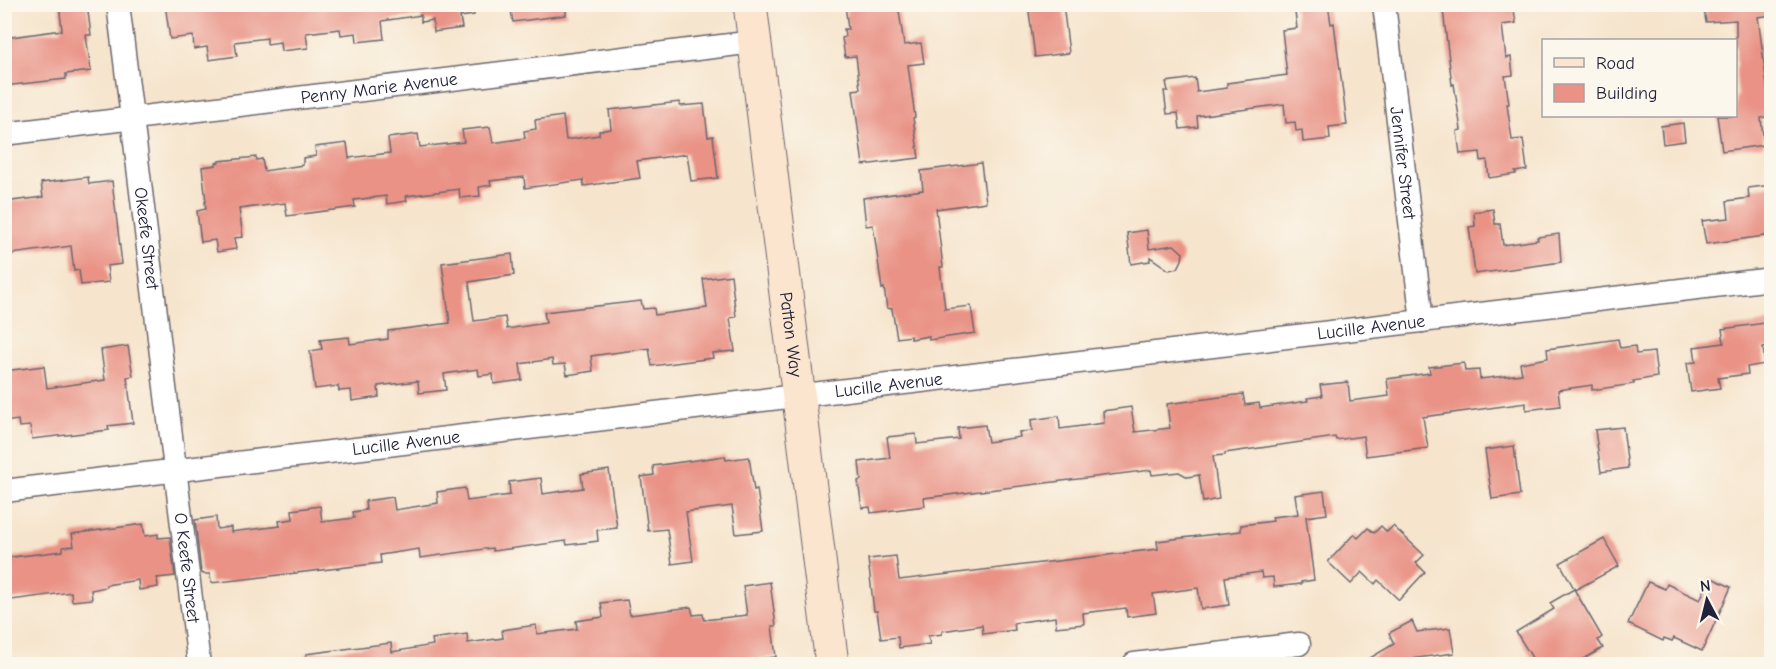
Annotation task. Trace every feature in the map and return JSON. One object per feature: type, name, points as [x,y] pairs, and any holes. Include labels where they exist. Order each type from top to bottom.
[{"type":"street","name":"Okeefe Street","points":[[118,4],[175,471]]},
{"type":"street","name":"Patton Way","points":[[750,4],[832,664]]},
{"type":"street","name":"Jennifer Street","points":[[1384,4],[1422,321]]},
{"type":"street","name":"Penny Marie Avenue","points":[[4,134],[754,42]]},
{"type":"street","name":"Lucille Avenue","points":[[4,491],[1772,279]]},
{"type":"street","name":"O Keefe Street","points":[[175,471],[199,664]]},
{"type":"street","points":[[1134,664],[1299,644]]},
{"type":"building","points":[[59,4],[87,4],[91,35],[86,35],[91,71],[66,74],[66,79],[4,86],[4,38],[62,30]]},
{"type":"building","points":[[165,4],[473,4],[474,15],[460,17],[462,28],[434,32],[433,20],[421,22],[421,15],[382,21],[384,39],[357,42],[356,33],[341,35],[340,29],[306,33],[308,48],[281,51],[280,42],[267,44],[267,38],[235,42],[237,56],[209,60],[207,47],[194,49],[193,36],[170,39]]},
{"type":"building","points":[[510,4],[566,4],[566,15],[513,22]]},
{"type":"building","points":[[845,4],[898,4],[904,45],[921,43],[924,63],[908,65],[919,158],[863,165],[853,90],[860,89],[856,56],[845,57],[842,38],[845,37],[844,29],[848,29]]},
{"type":"building","points":[[1028,4],[1063,4],[1069,53],[1035,57]]},
{"type":"building","points":[[1294,4],[1328,4],[1331,24],[1334,23],[1347,125],[1329,127],[1330,139],[1303,142],[1302,130],[1296,131],[1295,122],[1286,123],[1284,104],[1197,116],[1198,127],[1180,129],[1178,113],[1167,114],[1164,91],[1168,91],[1166,82],[1195,78],[1197,92],[1227,88],[1227,83],[1287,75],[1282,30],[1297,28]]},
{"type":"building","points":[[1483,4],[1513,4],[1516,23],[1502,25],[1506,58],[1511,57],[1513,75],[1505,76],[1509,104],[1507,104],[1512,140],[1523,139],[1527,170],[1489,178],[1487,160],[1481,161],[1480,152],[1460,154],[1457,131],[1461,130],[1454,84],[1452,85],[1443,10]]},
{"type":"building","points":[[1703,4],[1772,4],[1772,15],[1758,17],[1771,116],[1761,118],[1764,145],[1722,151],[1717,117],[1737,117],[1736,20],[1706,22]]},
{"type":"building","points":[[680,102],[680,106],[704,104],[708,137],[713,136],[718,178],[691,181],[687,154],[637,161],[640,178],[584,186],[583,180],[525,188],[524,177],[490,181],[491,185],[479,187],[480,196],[460,198],[459,189],[406,196],[407,201],[387,204],[386,196],[354,200],[355,207],[287,216],[285,203],[239,209],[243,237],[234,238],[236,249],[217,252],[215,240],[201,242],[197,211],[206,209],[202,167],[216,165],[219,161],[256,157],[257,160],[262,159],[264,171],[303,165],[303,158],[316,156],[315,147],[347,143],[349,158],[390,153],[388,138],[418,134],[420,147],[464,142],[462,130],[490,127],[493,143],[525,138],[524,131],[536,129],[535,120],[563,116],[566,140],[599,135],[599,131],[611,129],[609,110]]},
{"type":"building","points":[[1683,123],[1685,141],[1663,144],[1661,126]]},
{"type":"building","points":[[981,163],[986,202],[936,209],[945,309],[971,306],[975,333],[929,340],[929,336],[911,339],[911,336],[897,338],[892,309],[887,308],[884,288],[882,289],[873,225],[866,226],[863,198],[923,190],[921,171]]},
{"type":"building","points":[[88,177],[89,184],[112,181],[122,264],[107,266],[109,282],[81,285],[79,270],[74,271],[71,246],[4,255],[4,202],[43,197],[41,183]]},
{"type":"building","points":[[1772,185],[1772,235],[1706,244],[1702,221],[1729,218],[1727,201],[1749,198],[1748,188]]},
{"type":"building","points":[[1493,209],[1495,224],[1500,224],[1503,245],[1538,240],[1537,237],[1559,234],[1561,262],[1475,274],[1469,227],[1475,226],[1474,212]]},
{"type":"building","points":[[1147,230],[1149,249],[1174,245],[1183,253],[1178,268],[1169,270],[1150,257],[1150,261],[1131,264],[1127,233]]},
{"type":"building","points":[[512,254],[514,275],[469,282],[474,321],[505,317],[507,329],[546,323],[544,312],[641,301],[643,309],[654,308],[655,315],[707,308],[703,279],[731,275],[736,317],[730,318],[735,351],[712,353],[713,358],[652,366],[649,348],[591,356],[593,371],[567,375],[565,364],[553,365],[552,359],[520,364],[522,380],[494,384],[493,374],[479,376],[478,369],[444,374],[446,390],[419,393],[418,381],[378,386],[379,397],[352,401],[351,390],[339,391],[338,386],[315,389],[310,351],[322,349],[320,340],[349,337],[350,344],[388,339],[388,331],[450,323],[442,263]]},
{"type":"building","points":[[1772,322],[1772,347],[1763,348],[1765,364],[1747,367],[1748,374],[1718,378],[1720,388],[1691,392],[1687,363],[1696,362],[1694,347],[1724,343],[1722,329]]},
{"type":"building","points":[[1618,339],[1620,348],[1635,346],[1636,354],[1654,352],[1657,377],[1633,381],[1634,384],[1592,390],[1592,385],[1558,390],[1560,406],[1526,410],[1526,403],[1423,417],[1428,448],[1366,456],[1363,436],[1336,440],[1335,437],[1213,456],[1219,499],[1203,502],[1199,475],[1188,477],[1179,472],[1152,475],[1151,470],[924,498],[925,506],[871,513],[870,507],[862,508],[858,481],[861,480],[859,462],[890,458],[887,437],[916,434],[917,444],[959,439],[958,428],[985,425],[988,442],[1020,437],[1019,432],[1032,431],[1031,420],[1059,416],[1060,429],[1104,423],[1103,411],[1131,407],[1135,432],[1170,428],[1167,404],[1243,394],[1245,405],[1259,403],[1260,408],[1308,401],[1307,398],[1322,396],[1320,385],[1348,382],[1350,401],[1389,396],[1387,379],[1430,373],[1429,367],[1464,363],[1465,371],[1479,370],[1480,379],[1522,374],[1520,363],[1548,358],[1547,349]]},
{"type":"building","points":[[128,346],[133,376],[127,377],[133,423],[108,426],[109,430],[32,439],[30,426],[19,427],[18,420],[4,422],[4,371],[44,366],[47,388],[105,380],[101,350]]},
{"type":"building","points":[[1623,427],[1628,468],[1601,472],[1595,430]]},
{"type":"building","points":[[1514,446],[1520,495],[1492,499],[1485,450]]},
{"type":"building","points":[[725,456],[726,460],[749,457],[754,490],[757,489],[763,531],[736,534],[732,506],[686,512],[693,561],[672,564],[667,529],[648,531],[641,477],[654,475],[653,466]]},
{"type":"building","points":[[609,470],[617,528],[597,530],[598,541],[567,545],[566,541],[493,551],[492,548],[420,558],[419,549],[380,555],[381,563],[211,583],[210,574],[201,572],[195,520],[216,517],[217,529],[231,527],[231,532],[280,526],[279,521],[293,519],[292,510],[320,506],[322,522],[354,518],[353,512],[366,510],[365,501],[393,497],[395,510],[438,503],[437,492],[465,488],[467,501],[510,495],[509,482],[541,478],[543,494],[583,488],[581,474]]},
{"type":"building","points":[[1324,491],[1327,514],[1306,517],[1314,580],[1274,587],[1273,577],[1262,578],[1261,572],[1225,577],[1229,605],[1201,609],[1198,588],[1153,594],[1156,613],[1127,617],[1126,608],[1083,613],[1084,624],[1056,627],[1055,617],[1014,623],[1015,630],[983,634],[982,625],[942,631],[942,634],[928,636],[930,644],[899,648],[898,637],[881,639],[877,611],[874,611],[868,559],[896,556],[899,580],[1158,549],[1157,541],[1241,531],[1241,525],[1273,521],[1272,517],[1298,514],[1295,495]]},
{"type":"building","points":[[143,524],[145,536],[158,534],[158,538],[170,537],[175,576],[157,578],[158,587],[139,590],[138,580],[91,590],[92,599],[72,601],[71,592],[4,601],[4,558],[63,551],[63,547],[74,546],[72,534]]},
{"type":"building","points":[[1381,526],[1387,532],[1393,526],[1424,555],[1416,563],[1425,572],[1399,600],[1378,580],[1375,584],[1362,572],[1351,584],[1328,562],[1354,534],[1358,538],[1368,528],[1374,533]]},
{"type":"building","points":[[1604,539],[1619,566],[1575,590],[1560,563]]},
{"type":"building","points":[[1710,577],[1731,587],[1702,651],[1674,638],[1672,641],[1664,638],[1663,641],[1628,624],[1648,582],[1665,589],[1667,584],[1700,600]]},
{"type":"building","points":[[770,582],[776,626],[772,626],[776,657],[752,660],[752,664],[714,664],[714,658],[674,664],[307,664],[306,654],[391,643],[392,652],[433,645],[432,639],[467,634],[468,643],[503,638],[502,630],[536,625],[537,634],[577,629],[576,621],[603,617],[601,603],[627,600],[630,615],[691,607],[693,615],[703,614],[704,620],[747,615],[743,586]]},
{"type":"building","points":[[1574,589],[1602,637],[1598,640],[1603,648],[1575,664],[1536,664],[1516,632],[1554,609],[1550,603]]},
{"type":"building","points":[[1412,621],[1417,632],[1450,628],[1454,653],[1409,659],[1411,664],[1360,664],[1394,644],[1389,633]]}]
